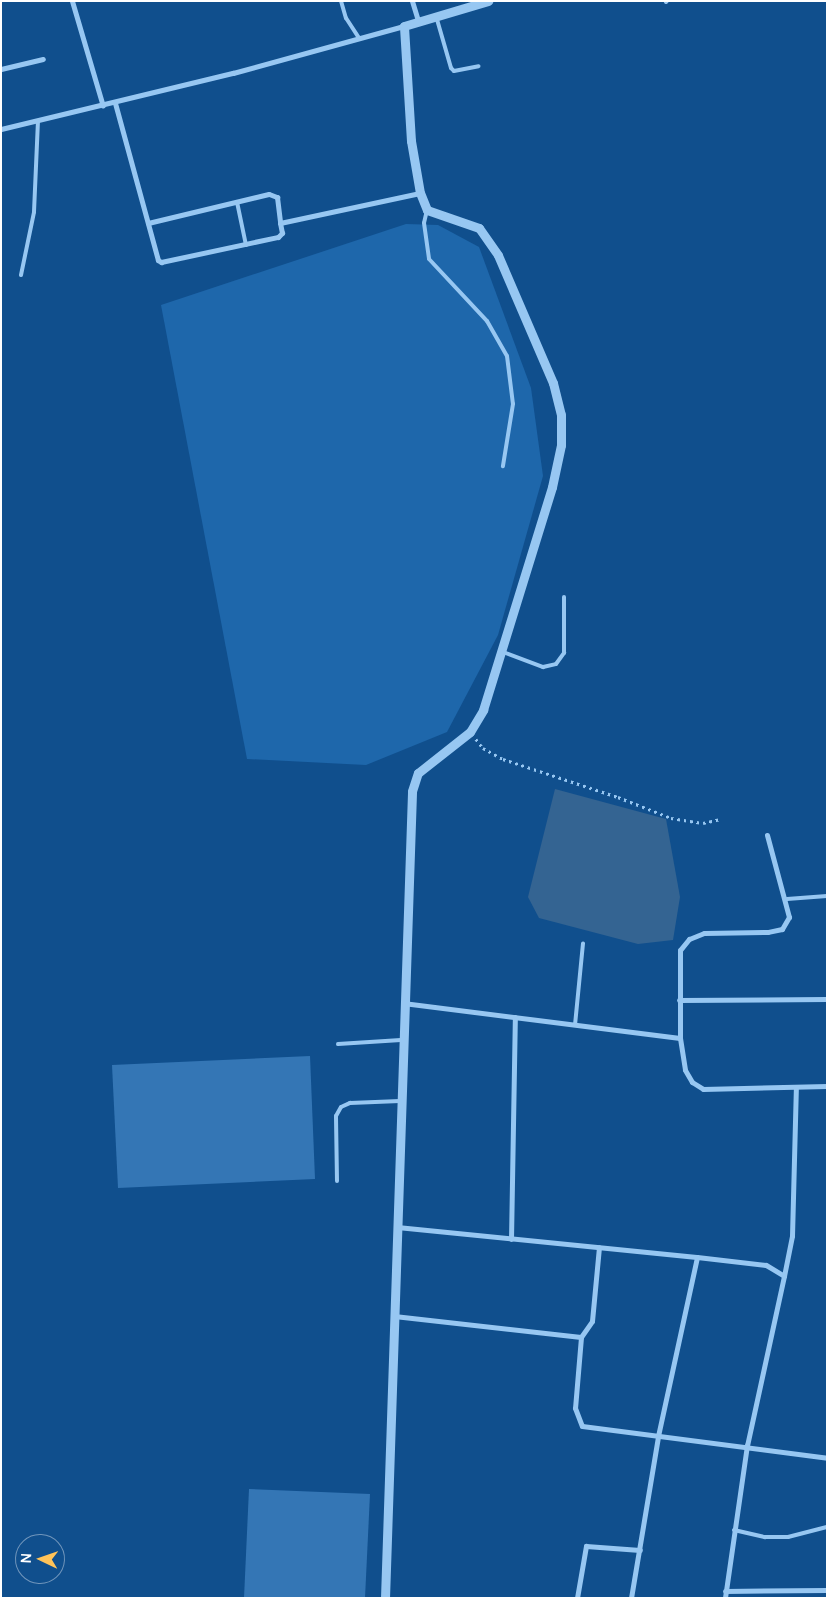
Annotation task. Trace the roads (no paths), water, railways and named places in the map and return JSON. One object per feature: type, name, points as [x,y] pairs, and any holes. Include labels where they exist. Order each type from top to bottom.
[{"type":"street","points":[[72,1],[103,106]]},
{"type":"street","points":[[412,1],[418,21]]},
{"type":"street","points":[[1,129],[115,103],[404,26],[488,1]]},
{"type":"street","points":[[385,1598],[402,1003],[412,791],[418,774],[429,762],[470,732],[483,710],[503,652],[552,487],[561,445],[561,415],[553,383],[489,239],[479,228],[427,210],[420,192],[411,141],[404,26]]},
{"type":"street","points":[[1,69],[43,59]]},
{"type":"street","points":[[115,103],[158,260],[161,262],[246,244],[278,237],[282,233],[277,197],[273,195],[148,223]]},
{"type":"street","points":[[280,223],[420,192]]},
{"type":"street","points":[[768,835],[787,899],[789,917],[782,929],[768,932],[704,932],[689,938],[680,950],[680,1038],[685,1070],[692,1082],[703,1088],[827,1086]]},
{"type":"street","points":[[679,1000],[827,999]]},
{"type":"street","points":[[402,1003],[680,1038]]},
{"type":"street","points":[[511,1239],[515,1017]]},
{"type":"street","points":[[725,1598],[747,1446],[792,1236],[796,1086]]},
{"type":"street","points":[[397,1227],[766,1265],[784,1276]]},
{"type":"street","points":[[599,1248],[592,1321],[581,1337],[575,1408],[582,1426],[747,1446],[827,1458]]},
{"type":"street","points":[[631,1598],[658,1436],[696,1257]]},
{"type":"street","points":[[394,1316],[581,1337]]},
{"type":"street","points":[[577,1598],[586,1546],[640,1550]]},
{"type":"street","points":[[725,1591],[827,1590]]},
{"type":"lane","points":[[342,1],[346,18],[359,38]]},
{"type":"lane","points":[[436,16],[451,68],[454,71],[479,66]]},
{"type":"lane","points":[[21,275],[34,212],[38,122]]},
{"type":"lane","points":[[236,202],[246,244]]},
{"type":"lane","points":[[427,210],[424,223],[429,259],[487,321],[508,356],[513,404],[504,466]]},
{"type":"lane","points":[[503,652],[543,667],[556,664],[564,654],[564,597]]},
{"type":"lane","points":[[787,899],[827,896]]},
{"type":"lane","points":[[575,1025],[583,943]]},
{"type":"lane","points":[[338,1044],[401,1040]]},
{"type":"lane","points":[[337,1180],[336,1116],[341,1107],[350,1102],[400,1102]]},
{"type":"lane","points":[[734,1530],[765,1537],[788,1537],[827,1526]]}]
